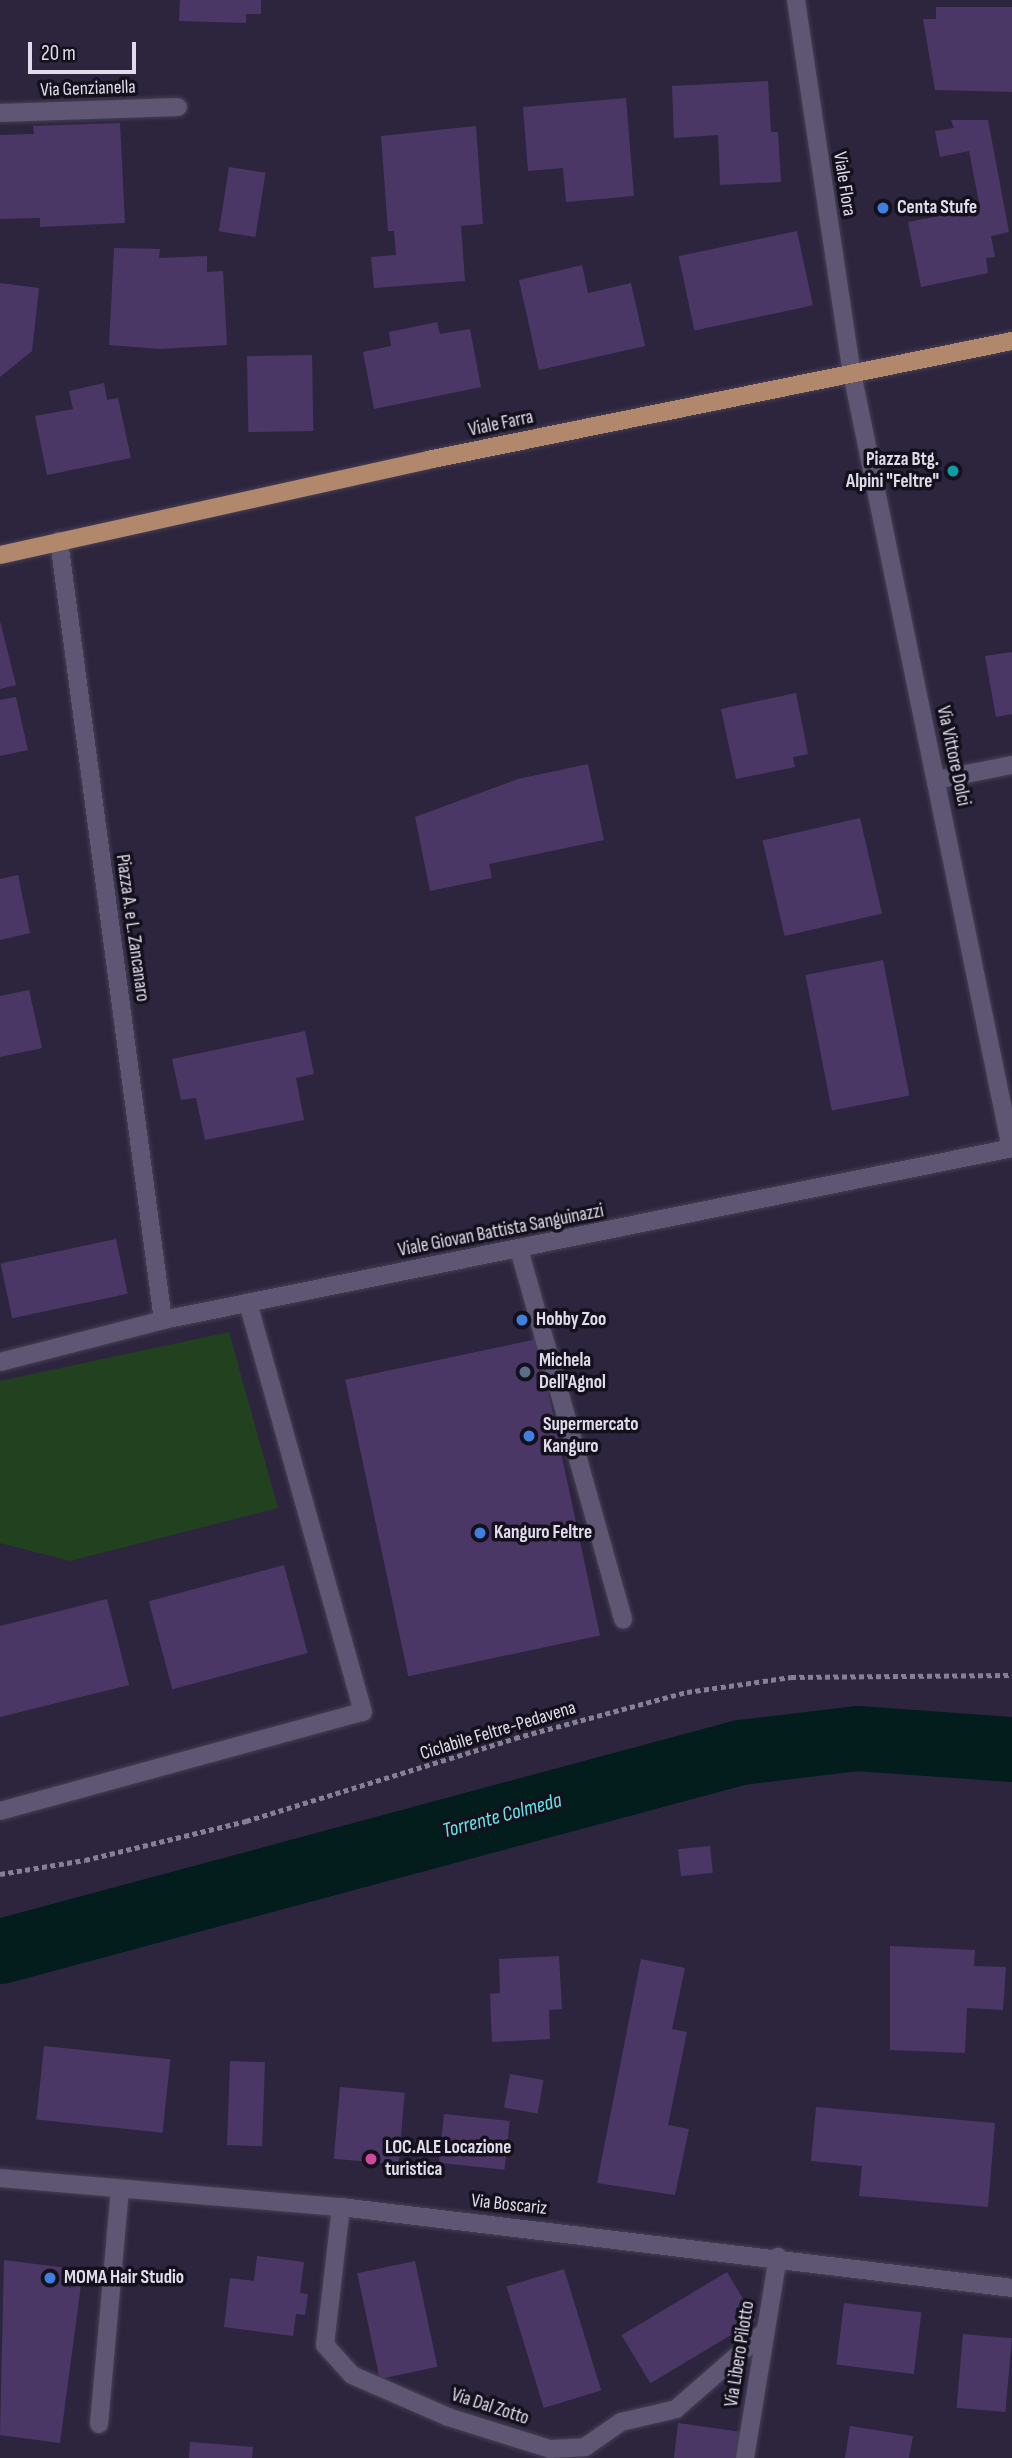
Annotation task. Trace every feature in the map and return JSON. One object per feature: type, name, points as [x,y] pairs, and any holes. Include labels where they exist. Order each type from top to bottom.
[{"type":"main road","name":"Viale Farra","points":[[0,555],[1012,341]]},
{"type":"street","name":"Viale Flora","points":[[796,0],[852,373]]},
{"type":"street","name":"Via Genzianella","points":[[0,113],[178,107]]},
{"type":"street","name":"Via Vittore Dolci","points":[[852,373],[1012,1148]]},
{"type":"street","name":"Piazza A. e L. Zancanaro","points":[[59,541],[163,1320]]},
{"type":"street","points":[[936,780],[1012,765]]},
{"type":"street","name":"Viale Giovan Battista Sanguinazzi","points":[[0,1362],[163,1320],[1012,1148]]},
{"type":"street","points":[[519,1249],[623,1620]]},
{"type":"street","points":[[0,1811],[363,1712],[248,1303]]},
{"type":"street","name":"Via Boscariz","points":[[0,2178],[341,2207],[778,2256],[1012,2288]]},
{"type":"street","points":[[99,2424],[120,2190]]},
{"type":"street","name":"Via Dal Zotto","points":[[341,2207],[325,2345],[352,2375],[449,2417],[550,2449],[585,2446],[621,2422],[676,2409],[764,2333]]},
{"type":"street","name":"Via Libero Pilotto","points":[[745,2458],[778,2256]]},
{"type":"path","name":"Ciclabile Feltre-Pedavena","points":[[0,1874],[85,1860],[246,1821],[515,1738],[687,1692],[790,1677],[1012,1675]]},
{"type":"green space","points":[[229,1332],[278,1508],[70,1561],[0,1543],[0,1381]]},
{"type":"building","points":[[180,0],[261,0],[261,14],[246,14],[246,23],[179,21]]},
{"type":"building","points":[[936,7],[1012,7],[1012,92],[935,90],[923,19],[936,19]]},
{"type":"building","points":[[768,81],[771,132],[778,132],[781,182],[720,185],[718,135],[674,138],[672,86]]},
{"type":"building","points":[[626,98],[634,196],[566,202],[563,168],[528,171],[523,107]]},
{"type":"building","points":[[951,120],[988,120],[1009,232],[991,236],[995,257],[986,258],[988,273],[921,287],[908,222],[980,208],[969,151],[940,157],[935,131],[954,128]]},
{"type":"building","points":[[120,123],[125,223],[40,227],[40,218],[0,219],[0,135],[34,134],[33,126]]},
{"type":"building","points":[[476,126],[483,224],[461,226],[465,281],[374,288],[371,257],[396,255],[394,231],[388,231],[381,136]]},
{"type":"building","points":[[229,167],[266,173],[255,237],[219,231]]},
{"type":"building","points":[[797,231],[813,305],[694,330],[679,256]]},
{"type":"building","points":[[114,248],[160,249],[159,258],[207,256],[207,272],[223,271],[227,345],[160,349],[109,345]]},
{"type":"building","points":[[582,265],[588,293],[631,283],[645,346],[539,370],[519,280]]},
{"type":"building","points":[[0,283],[39,288],[32,351],[0,377]]},
{"type":"building","points":[[437,322],[440,334],[470,329],[481,387],[374,409],[363,352],[391,346],[389,332]]},
{"type":"building","points":[[312,355],[313,431],[248,432],[247,356]]},
{"type":"building","points":[[104,383],[107,400],[118,398],[131,458],[47,475],[35,416],[73,409],[69,391]]},
{"type":"building","points":[[0,621],[16,685],[0,689]]},
{"type":"building","points":[[1012,652],[1012,714],[996,717],[985,656]]},
{"type":"building","points":[[796,693],[808,754],[793,757],[795,767],[736,779],[721,709]]},
{"type":"building","points":[[16,697],[28,750],[0,756],[0,700]]},
{"type":"building","points":[[588,764],[604,840],[489,864],[492,878],[430,891],[415,817],[518,779]]},
{"type":"building","points":[[860,818],[882,913],[785,936],[763,840]]},
{"type":"building","points":[[18,875],[30,933],[0,940],[0,879]]},
{"type":"building","points":[[883,960],[909,1095],[832,1111],[805,975]]},
{"type":"building","points":[[29,990],[42,1048],[0,1057],[0,996]]},
{"type":"building","points":[[305,1031],[314,1074],[296,1078],[304,1120],[205,1140],[196,1098],[181,1100],[172,1059]]},
{"type":"building","points":[[116,1239],[128,1294],[12,1318],[1,1264]]},
{"type":"building","name":"Kanguro Feltre","points":[[537,1339],[600,1635],[408,1676],[345,1380]]},
{"type":"building","points":[[284,1565],[308,1653],[172,1689],[149,1601]]},
{"type":"building","points":[[107,1599],[129,1685],[0,1717],[0,1626]]},
{"type":"building","points":[[710,1846],[713,1873],[681,1876],[678,1849]]},
{"type":"building","points":[[890,1946],[975,1950],[974,1966],[1006,1967],[1003,2010],[967,2008],[965,2053],[890,2050]]},
{"type":"building","points":[[559,1956],[562,2009],[549,2010],[550,2039],[492,2042],[490,1994],[500,1993],[499,1959]]},
{"type":"building","points":[[641,1959],[685,1968],[672,2029],[687,2032],[668,2125],[689,2129],[675,2195],[597,2183]]},
{"type":"building","points":[[44,2046],[170,2059],[163,2133],[36,2120]]},
{"type":"building","points":[[230,2061],[265,2062],[262,2146],[227,2145]]},
{"type":"building","points":[[510,2074],[543,2080],[538,2113],[504,2107]]},
{"type":"building","points":[[340,2087],[405,2093],[398,2164],[334,2159]]},
{"type":"building","points":[[816,2107],[995,2123],[988,2207],[859,2196],[862,2166],[811,2161]]},
{"type":"building","points":[[444,2114],[510,2121],[505,2170],[439,2163]]},
{"type":"building","points":[[257,2256],[304,2262],[300,2293],[308,2294],[305,2315],[296,2314],[293,2336],[224,2327],[230,2278],[254,2281]]},
{"type":"building","points":[[4,2260],[83,2270],[60,2443],[0,2435]]},
{"type":"building","points":[[415,2261],[437,2367],[380,2379],[357,2273]]},
{"type":"building","points":[[564,2269],[601,2390],[544,2408],[507,2287]]},
{"type":"building","points":[[727,2272],[756,2320],[650,2383],[622,2335]]},
{"type":"building","points":[[844,2303],[921,2313],[914,2374],[836,2365]]},
{"type":"building","points":[[963,2334],[1012,2338],[1005,2412],[957,2408]]},
{"type":"building","points":[[678,2423],[742,2432],[739,2458],[674,2458]]},
{"type":"building","points":[[850,2426],[913,2436],[909,2458],[845,2458]]},
{"type":"building","points":[[190,2442],[253,2447],[252,2458],[189,2458]]},
{"type":"waterway","name":"Torrente Colmeda","points":[[0,1951],[740,1752],[857,1738],[1012,1749]]},
{"type":"place","name":"Centa Stufe","points":[[883,208]]},
{"type":"place","name":"Piazza Btg. Alpini \"Feltre\"","points":[[953,471]]},
{"type":"place","name":"Hobby Zoo","points":[[522,1320]]},
{"type":"place","name":"Michela Dell'Agnol","points":[[525,1372]]},
{"type":"place","name":"Supermercato Kanguro","points":[[529,1436]]},
{"type":"place","name":"Kanguro Feltre","points":[[480,1533]]},
{"type":"place","name":"LOC.ALE Locazione turistica","points":[[371,2159]]},
{"type":"place","name":"MOMA Hair Studio","points":[[50,2278]]}]
